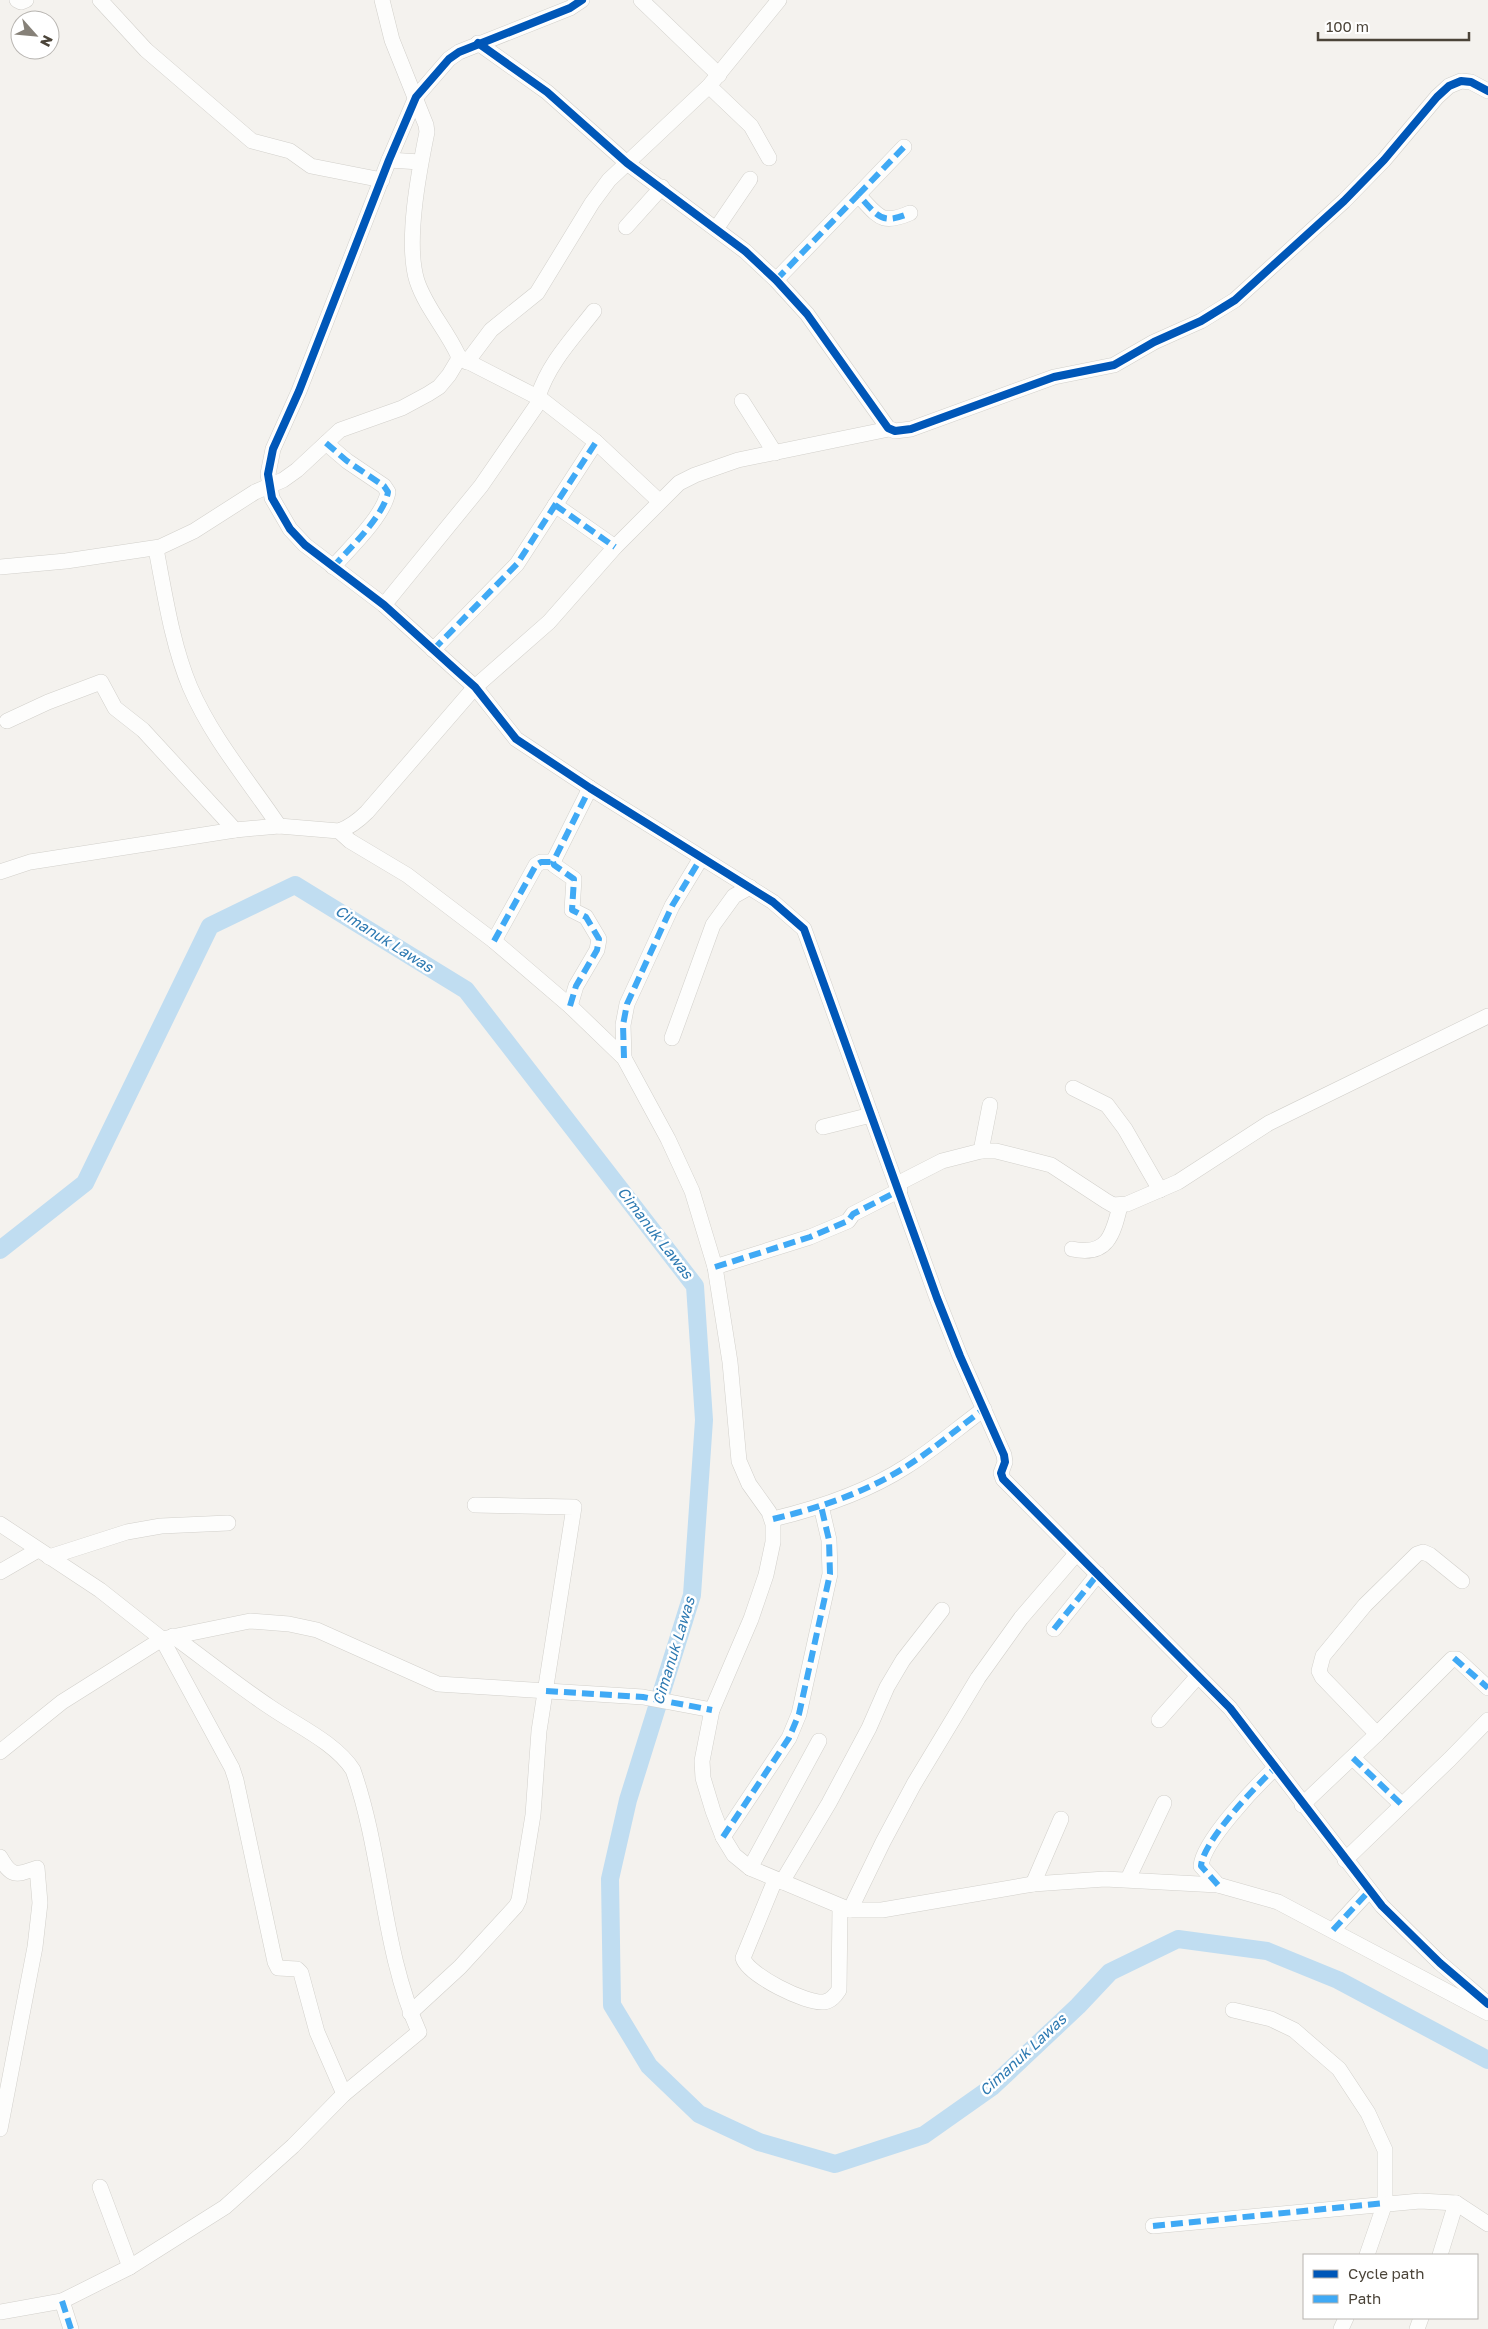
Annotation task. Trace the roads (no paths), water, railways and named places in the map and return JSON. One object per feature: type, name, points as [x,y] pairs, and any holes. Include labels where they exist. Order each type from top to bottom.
[{"type":"street","points":[[17,0],[21,2],[26,0]]},
{"type":"street","points":[[100,0],[146,50],[252,141],[290,151],[311,166],[382,180]]},
{"type":"street","points":[[382,0],[392,40],[427,132],[416,188],[413,248],[415,270],[426,298],[463,360],[540,398],[596,442],[659,501]]},
{"type":"street","points":[[262,489],[268,474],[273,449],[299,391],[382,180],[413,92],[459,52],[570,8],[582,0]]},
{"type":"street","points":[[642,0],[719,75]]},
{"type":"street","points":[[0,567],[66,561],[156,549],[194,531],[297,470],[340,430],[402,408],[439,387],[491,330],[537,293],[592,202],[609,180],[709,86],[779,0]]},
{"type":"street","points":[[478,43],[547,92],[627,164],[745,251],[776,280],[807,314],[889,429]]},
{"type":"street","points":[[0,872],[30,862],[234,830],[279,826],[338,831],[357,822],[475,688],[549,622],[615,547],[678,483],[738,460],[889,429],[895,431],[911,430],[1054,377],[1114,366],[1154,342],[1201,321],[1236,300],[1344,201],[1384,160],[1437,97],[1449,86],[1461,81],[1471,82],[1488,91]]},
{"type":"street","points":[[709,86],[751,126],[769,158]]},
{"type":"street","points":[[776,280],[904,147]]},
{"type":"street","points":[[389,160],[420,162]]},
{"type":"street","points":[[716,229],[750,179]]},
{"type":"street","points":[[626,227],[662,188]]},
{"type":"street","points":[[858,195],[885,219],[891,220],[910,213]]},
{"type":"street","points":[[384,605],[481,486],[540,398],[547,374],[554,363],[594,311]]},
{"type":"street","points":[[742,401],[775,453]]},
{"type":"street","points":[[433,650],[517,564],[596,442]]},
{"type":"street","points":[[326,443],[347,461],[384,486],[388,492],[386,500],[373,520],[333,567]]},
{"type":"street","points":[[262,489],[272,498],[290,528],[305,545],[384,605],[475,688],[516,739],[590,788],[750,887],[789,914],[807,934],[899,1187],[937,1298],[1005,1459],[1001,1473],[1003,1479],[1230,1708],[1275,1768],[1353,1852],[1369,1891],[1429,1953],[1488,2004]]},
{"type":"street","points":[[555,505],[615,547]]},
{"type":"street","points":[[156,549],[172,624],[191,689],[224,750],[279,826]]},
{"type":"street","points":[[7,721],[48,702],[101,682],[117,710],[144,730],[234,830]]},
{"type":"street","points":[[554,862],[590,788]]},
{"type":"street","points":[[338,831],[350,842],[407,875],[494,941],[570,1006],[624,1058],[668,1139],[692,1191],[714,1267],[730,1362],[734,1424],[739,1461],[752,1489],[773,1518],[773,1542],[766,1575],[751,1619],[712,1710],[703,1752],[703,1778],[723,1837],[734,1855],[750,1868],[845,1909],[882,1910],[1033,1884],[1105,1878],[1218,1885],[1278,1902],[1488,2013]]},
{"type":"street","points":[[624,1058],[623,1025],[627,1004],[672,906],[701,858]]},
{"type":"street","points":[[494,941],[536,865],[541,862],[554,862]]},
{"type":"street","points":[[554,862],[554,865],[574,879],[572,910],[586,917],[600,939],[576,986],[570,1006]]},
{"type":"street","points":[[672,1038],[713,924],[734,896],[750,887]]},
{"type":"street","points":[[714,1267],[810,1236],[848,1221],[853,1214],[942,1161],[981,1151],[996,1151],[1016,1155],[1051,1166],[1106,1201],[1120,1206],[1160,1190],[1204,1166],[1269,1123],[1488,1016]]},
{"type":"street","points":[[1072,1088],[1104,1103],[1110,1108],[1125,1129],[1160,1190]]},
{"type":"street","points":[[981,1151],[990,1105]]},
{"type":"street","points":[[823,1127],[872,1115]]},
{"type":"street","points":[[1072,1249],[1087,1252],[1103,1246],[1113,1229],[1120,1206]]},
{"type":"street","points":[[773,1518],[820,1506],[867,1488],[905,1468],[984,1409]]},
{"type":"street","points":[[410,2013],[460,1966],[520,1900],[533,1815],[539,1731],[574,1507],[474,1506]]},
{"type":"street","points":[[723,1837],[789,1738],[799,1714],[830,1574],[829,1540],[820,1506]]},
{"type":"street","points":[[0,1572],[44,1553],[127,1532],[152,1528],[228,1523]]},
{"type":"street","points":[[0,1524],[100,1590],[256,1698],[304,1728],[342,1757],[351,1767],[359,1791],[410,2013],[419,2032],[344,2094],[293,2146],[226,2207],[130,2267],[62,2301],[0,2312]]},
{"type":"street","points":[[1377,1734],[1322,1677],[1319,1671],[1323,1656],[1364,1605],[1406,1562],[1417,1554],[1423,1552],[1430,1555],[1462,1581]]},
{"type":"street","points":[[942,1610],[918,1638],[895,1673],[829,1803],[778,1881],[743,1958],[744,1963],[755,1972],[774,1984],[809,2000],[824,2002],[835,1997],[839,1990],[845,1909],[914,1784],[978,1678],[1021,1618],[1076,1554]]},
{"type":"street","points":[[1054,1629],[1098,1574]]},
{"type":"street","points":[[0,1752],[62,1702],[168,1638],[250,1621],[289,1624],[317,1630],[438,1684],[643,1697],[712,1710]]},
{"type":"street","points":[[168,1638],[232,1768],[236,1780],[275,1962],[278,1968],[283,1970],[293,1968],[301,1973],[317,2032],[344,2094]]},
{"type":"street","points":[[1307,1801],[1353,1758],[1452,1658],[1457,1659],[1488,1688]]},
{"type":"street","points":[[1159,1720],[1198,1676]]},
{"type":"street","points":[[1353,1852],[1488,1720]]},
{"type":"street","points":[[750,1868],[820,1741]]},
{"type":"street","points":[[1353,1758],[1402,1806]]},
{"type":"street","points":[[1218,1885],[1201,1866],[1208,1849],[1232,1815],[1275,1768]]},
{"type":"street","points":[[1128,1880],[1164,1803]]},
{"type":"street","points":[[1033,1884],[1061,1819]]},
{"type":"street","points":[[0,1857],[9,1872],[14,1874],[20,1874],[37,1868],[40,1903],[35,1947],[0,2129]]},
{"type":"street","points":[[1333,1930],[1369,1891]]},
{"type":"street","points":[[1233,2010],[1271,2019],[1294,2030],[1339,2069],[1368,2113],[1385,2150],[1385,2203],[1368,2254]]},
{"type":"street","points":[[100,2187],[130,2267]]},
{"type":"street","points":[[1154,2226],[1420,2201],[1456,2203],[1488,2224]]},
{"type":"street","points":[[1440,2254],[1456,2203]]},
{"type":"street","points":[[62,2301],[71,2329]]},
{"type":"waterway","name":"Cimanuk Lawas","points":[[0,1250],[85,1183],[210,926],[295,885],[466,990],[695,1286],[704,1420],[692,1595],[628,1800],[610,1879],[612,2005],[649,2066],[699,2114],[759,2142],[835,2164],[924,2135],[992,2087],[1078,2006],[1110,1972],[1178,1939],[1267,1951],[1338,1980],[1488,2060]]}]
